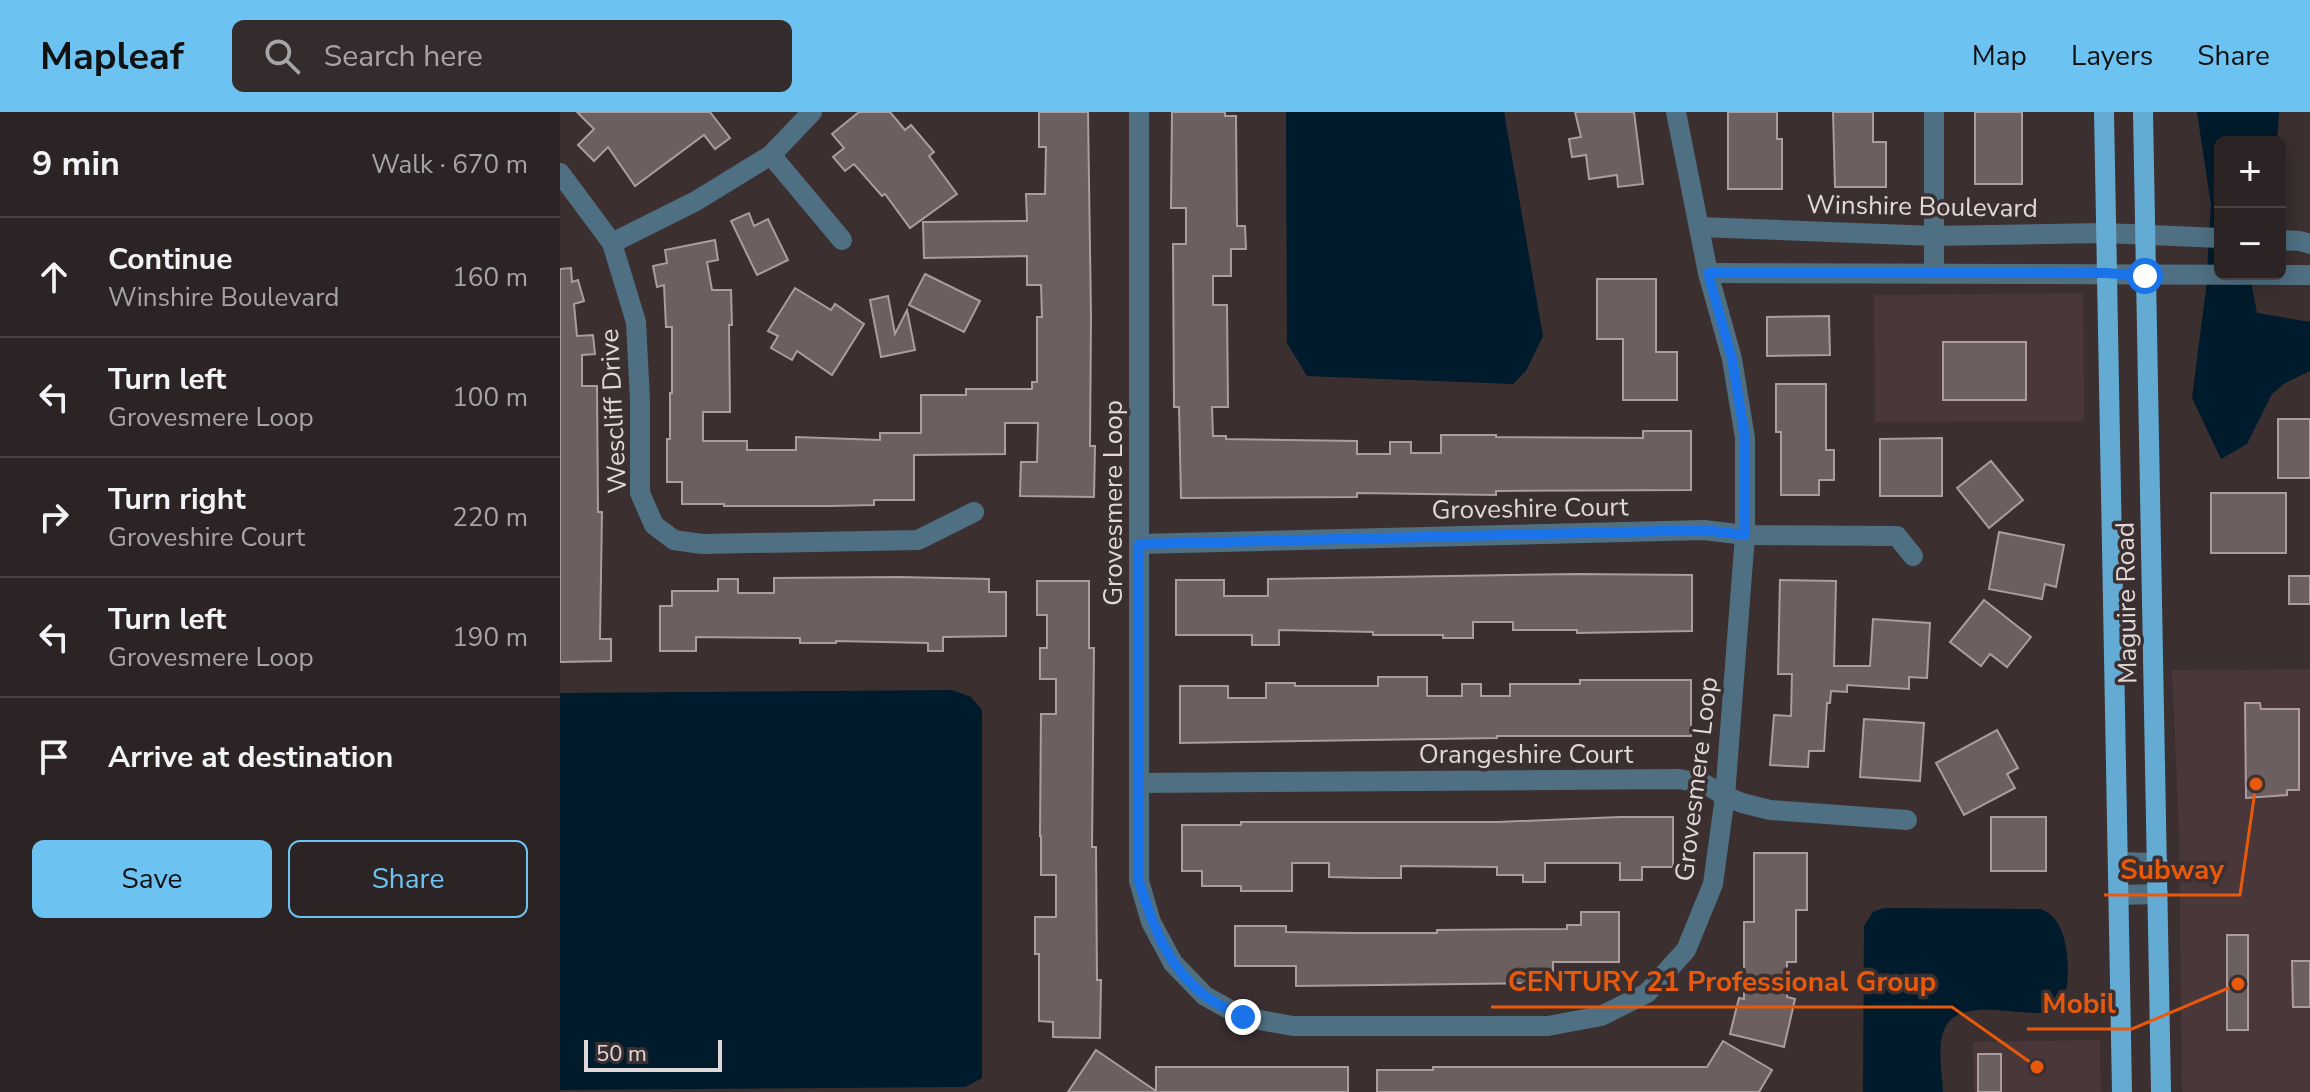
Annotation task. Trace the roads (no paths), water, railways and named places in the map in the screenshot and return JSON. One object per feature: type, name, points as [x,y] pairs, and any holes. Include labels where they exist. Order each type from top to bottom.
[{"type":"main road","name":"Maguire Road","points":[[2104,112],[2122,1092]]},
{"type":"main road","name":"Maguire Road","points":[[2143,112],[2161,1092]]},
{"type":"street","points":[[612,243],[696,201],[771,155],[812,112]]},
{"type":"street","name":"Grovesmere Loop","points":[[1139,112],[1139,881],[1151,922],[1173,963],[1205,996],[1243,1017],[1293,1026],[1548,1026],[1601,1016],[1647,993],[1686,950],[1713,884],[1725,796],[1745,535],[1745,438],[1732,359],[1708,273],[1676,112]]},
{"type":"street","points":[[1934,112],[1934,273]]},
{"type":"street","points":[[771,155],[842,240]]},
{"type":"street","name":"Wescliff Drive","points":[[560,173],[612,243],[636,322],[640,493],[654,525],[674,540],[702,544],[918,540],[974,512]]},
{"type":"street","name":"Winshire Boulevard","points":[[1699,227],[1934,236],[2105,233],[2213,238]]},
{"type":"street","points":[[2286,240],[2310,244]]},
{"type":"street","points":[[1708,273],[2214,276]]},
{"type":"street","points":[[2286,275],[2310,275]]},
{"type":"street","name":"Groveshire Court","points":[[1139,544],[1704,530],[1745,535],[1897,536],[1913,556]]},
{"type":"street","name":"Orangeshire Court","points":[[1139,783],[1679,779],[1705,784],[1725,796],[1770,810],[1907,820]]},
{"type":"street","points":[[2119,862],[2158,863]]},
{"type":"street","points":[[2119,895],[2158,894]]},
{"type":"water","points":[[1286,112],[1504,112],[1543,336],[1526,371],[1513,384],[1307,376],[1287,343]]},
{"type":"water","points":[[2197,112],[2279,112],[2277,136],[2214,136],[2214,280],[2253,280],[2257,313],[2310,322],[2310,371],[2285,383],[2272,394],[2247,444],[2221,459],[2192,398],[2206,289],[2211,205]]},
{"type":"water","points":[[952,690],[971,697],[982,710],[982,1078],[965,1087],[560,1090],[560,693]]},
{"type":"water","points":[[1884,908],[2041,909],[2052,915],[2063,935],[2068,961],[2066,988],[2060,1009],[2044,1013],[1987,1010],[1961,1014],[1951,1020],[1942,1037],[1940,1060],[1943,1092],[1863,1092],[1864,926],[1873,912]]},
{"type":"place","name":"Subway","points":[[2256,784]]},
{"type":"place","name":"Mobil","points":[[2238,984]]},
{"type":"place","name":"CENTURY 21 Professional Group","points":[[2037,1067]]}]
